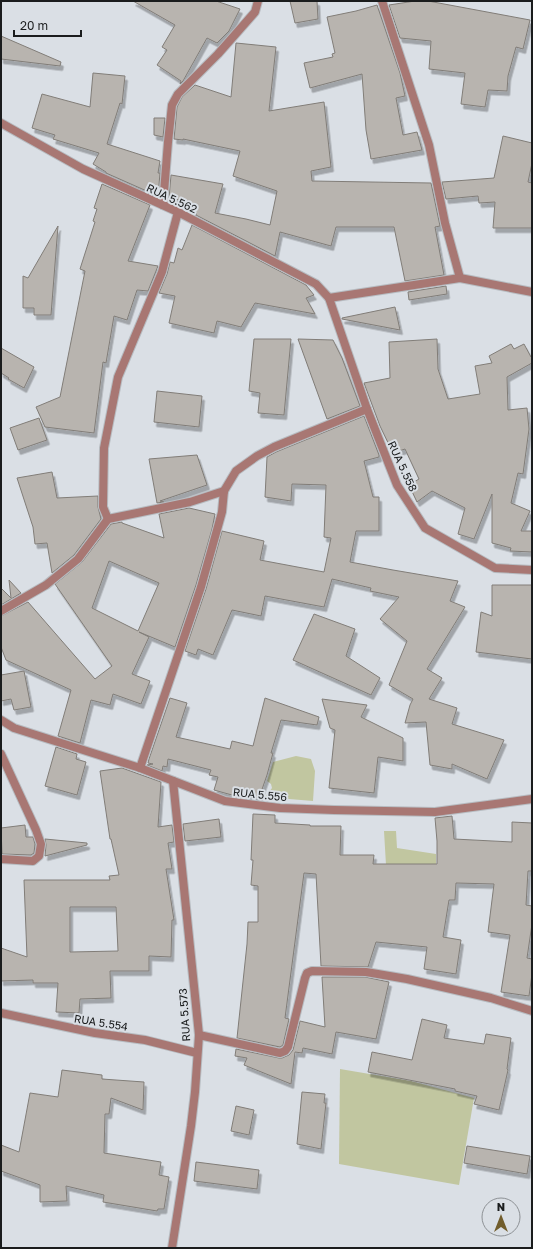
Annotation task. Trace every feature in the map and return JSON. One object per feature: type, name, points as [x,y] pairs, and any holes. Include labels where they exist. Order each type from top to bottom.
[{"type":"street","points":[[163,205],[172,105],[178,94],[218,54],[255,12],[258,1]]},
{"type":"street","points":[[382,1],[429,145],[445,223],[460,278]]},
{"type":"street","name":"RUA 5.562","points":[[1,122],[83,169],[178,212],[316,284],[329,298]]},
{"type":"street","points":[[108,519],[103,507],[104,448],[118,377],[162,272],[178,212]]},
{"type":"street","points":[[329,298],[460,278],[532,292]]},
{"type":"street","name":"RUA 5.558","points":[[329,298],[367,409],[397,485],[425,528],[495,568],[532,570]]},
{"type":"street","points":[[140,768],[201,587],[222,512],[224,491],[236,471],[257,456],[367,409]]},
{"type":"street","points":[[1,611],[46,585],[78,558],[108,519],[190,502],[224,491]]},
{"type":"street","name":"RUA 5.556","points":[[1,720],[14,728],[140,768],[225,801],[288,808],[435,812],[532,799]]},
{"type":"street","points":[[1,754],[41,844],[39,856],[33,861],[1,859]]},
{"type":"street","name":"RUA 5.573","points":[[172,1248],[191,1126],[199,1035],[173,781]]},
{"type":"street","points":[[199,1035],[280,1053],[285,1052],[288,1047],[304,978],[307,973],[312,971],[366,972],[387,975],[491,998],[532,1011]]},
{"type":"street","name":"RUA 5.554","points":[[1,1013],[95,1033],[145,1040],[197,1053]]},
{"type":"green space","points":[[296,756],[311,759],[315,771],[313,801],[265,797],[272,788],[271,784],[267,781],[273,762]]},
{"type":"green space","points":[[384,831],[396,831],[397,848],[436,854],[436,899],[421,902],[421,864],[396,864],[396,879],[386,865]]},
{"type":"green space","points":[[340,1069],[411,1081],[474,1098],[459,1185],[339,1164]]},
{"type":"building","points":[[133,1],[216,1],[240,9],[229,31],[217,43],[207,38],[180,84],[181,81],[157,65],[167,50],[162,47],[175,25]]},
{"type":"building","points":[[290,1],[317,1],[318,19],[295,23]]},
{"type":"building","points":[[415,1],[428,1],[530,20],[523,49],[516,47],[508,76],[507,91],[488,90],[485,107],[461,104],[465,73],[429,69],[431,41],[400,38],[389,5]]},
{"type":"building","points":[[377,5],[400,73],[405,96],[396,98],[403,135],[417,132],[422,150],[371,159],[366,130],[362,74],[310,88],[304,63],[333,57],[332,54],[335,53],[327,17]]},
{"type":"building","points":[[1,36],[61,62],[60,66],[1,59]]},
{"type":"building","points":[[236,43],[276,47],[269,111],[324,102],[331,167],[311,171],[312,181],[431,183],[440,226],[435,227],[444,275],[405,281],[394,227],[336,227],[331,246],[280,232],[275,256],[196,215],[196,213],[188,209],[191,202],[169,198],[171,175],[223,184],[215,213],[270,225],[277,191],[233,176],[240,151],[183,139],[174,139],[177,107],[182,97],[195,85],[231,97]]},
{"type":"building","points":[[93,73],[125,76],[122,104],[120,103],[107,144],[160,161],[158,173],[160,173],[158,196],[106,173],[93,164],[99,153],[53,139],[55,135],[32,128],[42,94],[90,107]]},
{"type":"building","points":[[154,118],[165,118],[163,137],[154,135]]},
{"type":"building","points":[[503,136],[532,143],[532,163],[528,182],[532,183],[532,228],[493,228],[495,202],[479,203],[478,196],[446,199],[442,182],[494,178]]},
{"type":"building","points":[[102,184],[150,205],[128,261],[158,266],[148,291],[137,290],[127,320],[114,316],[106,363],[103,362],[94,433],[45,427],[36,407],[60,397],[85,271],[80,269],[95,222],[93,221],[97,209],[94,208]]},
{"type":"building","points":[[192,225],[306,285],[314,295],[306,298],[315,314],[255,303],[241,327],[217,321],[214,333],[169,323],[175,296],[159,293],[170,262],[174,263],[178,248],[182,250]]},
{"type":"building","points":[[58,226],[51,315],[34,315],[34,308],[23,308],[23,276],[28,278]]},
{"type":"building","points":[[446,286],[447,294],[409,300],[408,292]]},
{"type":"building","points":[[395,307],[400,330],[342,319],[342,318]]},
{"type":"building","points":[[254,339],[291,339],[284,415],[258,413],[260,393],[249,391]]},
{"type":"building","points":[[298,339],[333,340],[342,358],[360,406],[327,419]]},
{"type":"building","points":[[437,339],[438,369],[448,399],[480,394],[475,366],[492,363],[489,356],[511,344],[514,349],[524,344],[532,357],[532,363],[507,377],[508,410],[527,408],[529,429],[523,474],[518,473],[511,503],[530,511],[521,531],[532,531],[532,552],[510,551],[511,548],[492,543],[492,494],[474,539],[458,534],[465,508],[432,491],[417,502],[409,485],[419,479],[405,449],[393,453],[380,426],[364,383],[390,378],[389,342]]},
{"type":"building","points":[[1,348],[34,367],[24,388],[8,379],[9,378],[1,373]]},
{"type":"building","points":[[157,391],[202,396],[199,427],[154,422]]},
{"type":"building","points":[[364,416],[379,455],[379,457],[364,461],[373,497],[379,497],[379,531],[356,531],[350,562],[458,581],[450,601],[465,607],[427,669],[442,678],[429,699],[457,708],[452,724],[504,740],[487,779],[452,764],[452,769],[430,765],[426,722],[405,723],[413,699],[389,685],[407,641],[380,619],[399,597],[370,591],[371,588],[332,579],[324,607],[265,596],[261,616],[232,610],[213,655],[198,649],[196,655],[185,651],[206,589],[222,531],[264,541],[260,560],[324,572],[331,538],[324,537],[326,485],[292,484],[291,501],[265,497],[267,457]]},
{"type":"building","points":[[39,418],[47,440],[18,450],[10,428]]},
{"type":"building","points":[[197,455],[207,485],[160,501],[164,502],[157,503],[149,459]]},
{"type":"building","points":[[52,472],[57,498],[98,496],[98,507],[101,519],[74,555],[52,573],[47,543],[35,544],[33,527],[17,478]]},
{"type":"building","points":[[189,508],[215,514],[196,585],[175,647],[139,632],[149,637],[132,674],[150,681],[141,704],[113,694],[110,705],[91,700],[80,743],[58,736],[71,690],[6,660],[1,647],[1,616],[28,602],[95,679],[112,666],[55,584],[82,562],[111,524],[122,522],[164,538],[159,514]],"holes":[[[109,561],[159,583],[138,631],[92,608]]]},
{"type":"building","points":[[9,580],[21,593],[1,605],[1,588],[11,598]]},
{"type":"building","points":[[492,585],[532,585],[532,659],[476,652],[481,612],[492,616]]},
{"type":"building","points":[[314,614],[355,629],[346,656],[380,678],[371,695],[293,660]]},
{"type":"building","points":[[24,671],[31,707],[14,710],[11,699],[1,701],[1,675]]},
{"type":"building","points":[[170,698],[187,703],[176,737],[230,749],[232,741],[253,746],[265,698],[319,717],[317,725],[281,720],[271,753],[273,753],[267,775],[259,798],[239,797],[214,790],[218,777],[209,775],[211,770],[168,759],[167,767],[163,766],[162,771],[147,765],[153,764],[148,763],[149,759]]},
{"type":"building","points":[[322,699],[367,705],[361,717],[403,738],[403,761],[378,757],[374,793],[329,788],[335,730],[330,728]]},
{"type":"building","points":[[56,747],[77,754],[76,759],[86,762],[77,795],[45,786]]},
{"type":"building","points":[[122,768],[161,782],[158,827],[172,825],[174,842],[168,843],[172,869],[166,869],[174,920],[172,920],[171,957],[149,956],[149,971],[110,971],[111,998],[80,999],[79,1013],[56,1012],[58,983],[33,983],[33,980],[1,981],[1,948],[27,957],[24,880],[110,880],[109,876],[119,875],[110,839],[100,771]],"holes":[[[70,907],[116,907],[118,951],[70,952]]]},
{"type":"building","points":[[253,814],[275,815],[275,823],[310,826],[341,826],[340,855],[374,855],[373,864],[437,864],[435,818],[452,816],[454,839],[512,842],[512,822],[532,823],[532,871],[528,871],[526,905],[532,906],[532,924],[527,958],[532,959],[532,974],[529,996],[501,992],[510,935],[488,932],[494,884],[456,883],[455,900],[449,900],[443,937],[461,940],[456,974],[424,969],[427,947],[376,942],[368,967],[321,966],[316,874],[304,873],[285,1018],[289,1019],[283,1045],[280,1047],[237,1038],[248,922],[258,922],[258,886],[251,885],[253,860],[251,860]]},
{"type":"building","points":[[219,819],[221,837],[185,841],[183,824]]},
{"type":"building","points":[[25,825],[26,837],[33,837],[35,844],[34,853],[31,855],[2,854],[1,828]]},
{"type":"building","points":[[45,839],[87,843],[87,845],[45,856]]},
{"type":"building","points":[[322,977],[365,977],[389,982],[376,1039],[336,1032],[332,1054],[303,1048],[302,1053],[295,1052],[291,1084],[244,1065],[247,1058],[235,1056],[236,1049],[282,1058],[289,1055],[293,1050],[300,1021],[325,1027]]},
{"type":"building","points":[[422,1019],[447,1025],[444,1038],[484,1044],[486,1034],[511,1038],[508,1070],[499,1110],[474,1104],[477,1096],[455,1091],[455,1089],[368,1072],[372,1052],[412,1060]]},
{"type":"building","points":[[62,1070],[102,1075],[102,1079],[144,1082],[143,1110],[111,1098],[109,1114],[105,1114],[104,1153],[161,1162],[159,1175],[169,1177],[164,1209],[158,1209],[157,1211],[103,1202],[104,1195],[66,1186],[67,1201],[40,1202],[40,1185],[1,1171],[1,1145],[19,1152],[30,1093],[58,1097]]},
{"type":"building","points":[[302,1092],[325,1094],[324,1103],[326,1103],[321,1149],[297,1144]]},
{"type":"building","points":[[236,1106],[254,1110],[249,1135],[231,1131]]},
{"type":"building","points":[[467,1146],[530,1156],[527,1174],[464,1163]]},
{"type":"building","points":[[196,1162],[259,1170],[257,1189],[194,1181]]}]
